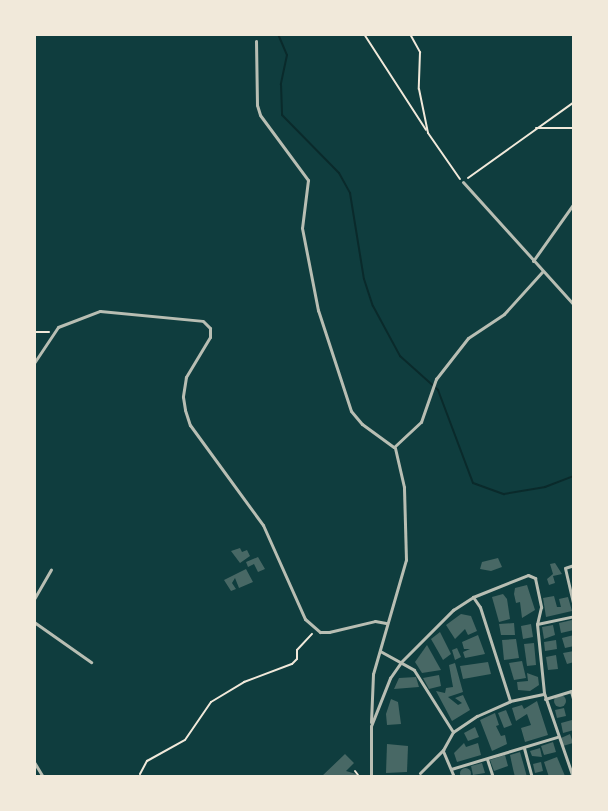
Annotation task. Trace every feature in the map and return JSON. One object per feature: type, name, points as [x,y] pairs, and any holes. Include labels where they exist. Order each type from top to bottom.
[{"type":"street","points":[[256,41],[260,115],[308,180],[302,228],[318,310],[346,397],[356,418],[394,447],[404,487],[406,560],[373,674],[371,777]]},
{"type":"street","points":[[463,182],[574,305]]},
{"type":"street","points":[[533,261],[574,203]]},
{"type":"street","points":[[394,447],[421,422],[436,379],[468,338],[504,314],[542,272]]},
{"type":"street","points":[[34,363],[54,331],[100,311],[203,321],[210,328],[210,337],[183,386],[190,425],[263,525],[305,619],[317,629],[329,632],[375,621],[386,623]]},
{"type":"street","points":[[574,565],[565,568],[574,606]]},
{"type":"street","points":[[34,599],[51,570]]},
{"type":"street","points":[[371,726],[390,678],[439,621],[473,597],[528,575],[535,578],[542,614],[537,624],[545,696],[573,777]]},
{"type":"street","points":[[473,597],[480,607],[510,701]]},
{"type":"street","points":[[537,624],[574,616]]},
{"type":"street","points":[[34,622],[91,662]]},
{"type":"street","points":[[379,650],[414,670],[453,732]]},
{"type":"street","points":[[420,773],[443,750],[453,732],[477,716],[510,701],[573,691],[574,702]]},
{"type":"street","points":[[451,769],[557,737]]},
{"type":"street","points":[[524,748],[532,777]]},
{"type":"street","points":[[443,750],[454,777]]},
{"type":"street","points":[[487,759],[493,777]]},
{"type":"street","points":[[34,762],[43,777]]},
{"type":"path","points":[[364,34],[463,182],[574,102]]},
{"type":"path","points":[[410,34],[420,52],[419,89],[428,133]]},
{"type":"path","points":[[535,128],[574,128]]},
{"type":"path","points":[[34,332],[54,331]]},
{"type":"path","points":[[140,774],[147,761],[185,740],[211,702],[244,682],[292,664],[297,659],[297,650],[317,629]]},
{"type":"path","points":[[355,771],[358,775]]},
{"type":"building","points":[[240,548],[242,552],[247,550],[250,556],[240,563],[231,551]]},
{"type":"building","points":[[258,557],[265,569],[258,572],[254,564],[248,567],[246,562]]},
{"type":"building","points":[[498,558],[502,567],[491,571],[480,569],[482,562]]},
{"type":"building","points":[[555,563],[562,574],[553,576],[555,583],[549,585],[547,579],[553,574],[550,564]]},
{"type":"building","points":[[246,569],[253,582],[239,588],[235,578],[232,583],[236,589],[231,591],[224,580]]},
{"type":"building","points":[[527,585],[535,610],[522,618],[520,602],[516,603],[514,594],[515,588]]},
{"type":"building","points":[[503,594],[507,599],[510,619],[499,622],[492,597]]},
{"type":"building","points":[[554,596],[557,607],[561,607],[559,599],[568,597],[572,611],[546,617],[543,598]]},
{"type":"building","points":[[461,614],[471,616],[477,631],[468,635],[465,629],[455,639],[446,625]]},
{"type":"building","points":[[572,620],[574,630],[561,633],[559,623]]},
{"type":"building","points":[[514,623],[515,635],[501,635],[499,624]]},
{"type":"building","points":[[531,624],[533,637],[523,639],[521,626]]},
{"type":"building","points":[[553,625],[555,635],[544,639],[542,627]]},
{"type":"building","points":[[440,632],[451,654],[443,660],[431,639]]},
{"type":"building","points":[[478,635],[485,654],[465,658],[463,652],[470,649],[464,649],[462,642]]},
{"type":"building","points":[[574,635],[574,646],[565,648],[562,638]]},
{"type":"building","points":[[516,639],[519,658],[504,660],[502,640]]},
{"type":"building","points":[[556,640],[557,649],[545,651],[544,642]]},
{"type":"building","points":[[534,643],[536,665],[527,666],[524,644]]},
{"type":"building","points":[[427,645],[441,670],[422,673],[415,662]]},
{"type":"building","points":[[457,648],[461,657],[455,660],[452,650]]},
{"type":"building","points":[[574,651],[574,662],[567,664],[563,653]]},
{"type":"building","points":[[556,655],[558,669],[548,670],[546,657]]},
{"type":"building","points":[[522,661],[526,678],[514,680],[509,663]]},
{"type":"building","points":[[488,662],[491,674],[463,679],[460,666]]},
{"type":"building","points":[[455,663],[463,692],[448,697],[458,705],[462,703],[455,698],[463,695],[470,710],[452,721],[436,691],[445,693],[446,688],[453,687],[449,665]]},
{"type":"building","points":[[527,673],[538,677],[539,685],[530,691],[518,690],[517,682],[528,681]]},
{"type":"building","points":[[439,675],[441,686],[429,689],[423,678]]},
{"type":"building","points":[[416,677],[419,687],[394,689],[399,678]]},
{"type":"building","points":[[560,695],[566,701],[560,707],[554,701]]},
{"type":"building","points":[[391,699],[398,702],[401,724],[387,725],[386,714]]},
{"type":"building","points":[[537,701],[548,735],[525,742],[521,728],[531,725],[527,714],[516,721],[512,708],[522,705],[524,709]]},
{"type":"building","points":[[564,708],[566,716],[557,718],[555,710]]},
{"type":"building","points":[[506,710],[512,725],[504,728],[498,713]]},
{"type":"building","points":[[495,713],[499,725],[496,726],[501,736],[505,735],[507,744],[492,751],[480,720]]},
{"type":"building","points":[[572,720],[574,730],[563,733],[561,723]]},
{"type":"building","points":[[475,727],[479,737],[468,741],[464,733]]},
{"type":"building","points":[[570,734],[573,743],[563,746],[561,738]]},
{"type":"building","points":[[553,742],[556,752],[544,755],[541,746]]},
{"type":"building","points":[[464,743],[466,747],[478,743],[481,755],[457,762],[454,753]]},
{"type":"building","points":[[387,744],[408,746],[407,772],[386,773]]},
{"type":"building","points":[[540,748],[542,757],[532,756],[530,751]]},
{"type":"building","points":[[520,752],[527,777],[515,777],[510,755]]},
{"type":"building","points":[[345,754],[354,763],[346,771],[356,774],[356,777],[321,777]]},
{"type":"building","points":[[505,755],[508,766],[494,771],[490,760]]},
{"type":"building","points":[[557,757],[565,776],[549,777],[544,762]]},
{"type":"building","points":[[541,762],[543,771],[535,773],[533,764]]},
{"type":"building","points":[[482,763],[485,773],[473,775],[471,766]]},
{"type":"building","points":[[465,768],[470,773],[465,778],[460,773]]},
{"type":"waterway","points":[[278,34],[287,55],[281,84],[282,115],[339,173],[350,193],[364,279],[373,306],[400,356],[438,390],[473,483],[504,494],[545,487],[574,476]]}]
